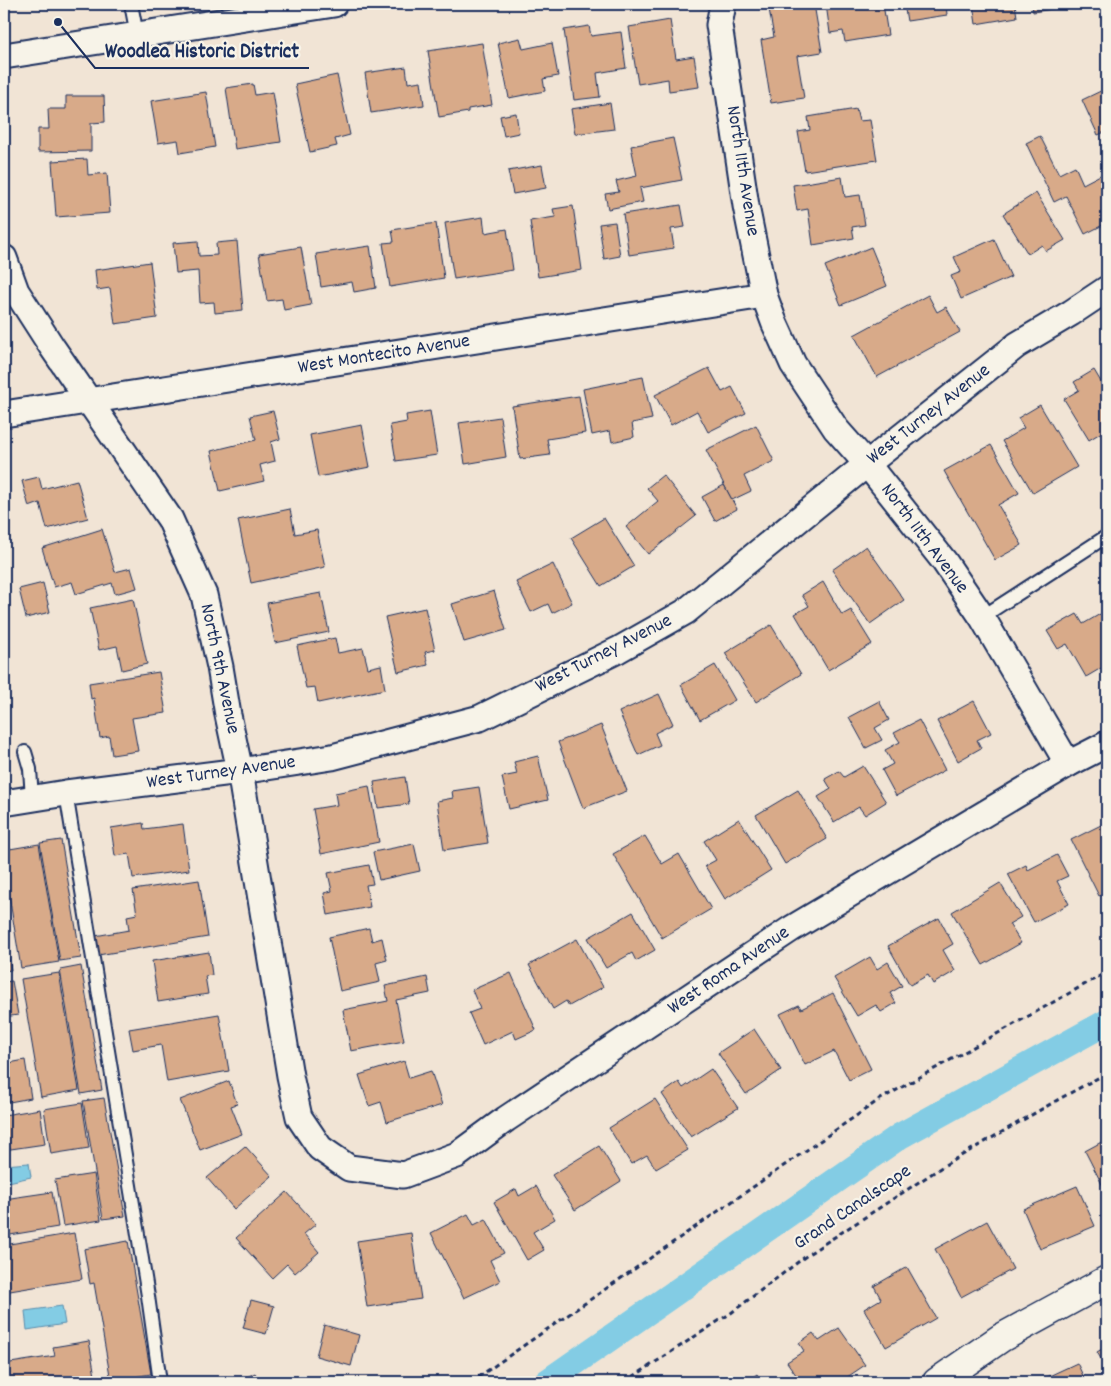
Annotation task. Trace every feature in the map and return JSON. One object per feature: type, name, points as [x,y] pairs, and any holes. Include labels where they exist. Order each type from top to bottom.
[{"type":"street","points":[[4,56],[334,4]]},
{"type":"street","name":"North 11th Avenue","points":[[706,4],[721,14],[746,206],[764,295],[793,364],[836,429],[867,464],[944,561],[982,617],[1068,764]]},
{"type":"street","name":"North 9th Avenue","points":[[4,258],[16,291],[52,347],[170,519],[204,595],[240,771],[290,1076],[299,1116],[320,1148],[349,1168]]},
{"type":"street","name":"West Turney Avenue","points":[[4,803],[332,757],[480,718],[618,650],[685,612],[1017,345],[1107,289]]},
{"type":"street","name":"West Montecito Avenue","points":[[4,414],[764,295]]},
{"type":"street","name":"West Roma Avenue","points":[[349,1168],[403,1174],[457,1154],[791,929],[1068,764],[1107,744]]},
{"type":"street","points":[[937,1382],[1001,1338],[1107,1280]]},
{"type":"lane","points":[[131,4],[137,35]]},
{"type":"lane","points":[[982,617],[1107,536]]},
{"type":"lane","points":[[25,752],[30,769],[32,798]]},
{"type":"lane","points":[[66,793],[145,1276],[160,1382]]},
{"type":"path","points":[[471,1382],[878,1100],[1107,972]]},
{"type":"path","name":"Grand Canalscape","points":[[625,1382],[731,1313],[810,1254],[944,1165],[1107,1073]]},
{"type":"water","points":[[29,1163],[31,1177],[4,1183],[4,1165]]},
{"type":"water","points":[[62,1306],[65,1324],[27,1330],[25,1311]]},
{"type":"building","points":[[786,4],[814,4],[822,52],[797,56],[804,98],[771,103],[761,40],[774,37],[769,9],[786,7]]},
{"type":"building","points":[[826,4],[883,4],[888,35],[845,42],[843,31],[830,33]]},
{"type":"building","points":[[904,4],[946,4],[947,15],[907,21]]},
{"type":"building","points":[[973,4],[1015,4],[1017,17],[976,24]]},
{"type":"building","points":[[1032,4],[1085,4],[1033,12]]},
{"type":"building","points":[[670,20],[676,59],[694,56],[699,87],[669,91],[668,79],[638,84],[629,27]]},
{"type":"building","points":[[589,26],[591,36],[621,32],[626,68],[597,73],[600,97],[574,100],[564,30]]},
{"type":"building","points":[[520,38],[523,49],[552,43],[558,76],[543,79],[545,91],[509,98],[498,43]]},
{"type":"building","points":[[482,43],[492,105],[468,109],[468,112],[439,117],[428,51]]},
{"type":"building","points":[[406,67],[408,83],[421,81],[424,105],[371,113],[365,73]]},
{"type":"building","points":[[337,75],[350,135],[335,139],[337,146],[310,152],[295,84]]},
{"type":"building","points":[[253,84],[255,95],[273,92],[281,142],[235,149],[226,88]]},
{"type":"building","points":[[1107,88],[1107,131],[1098,135],[1082,100]]},
{"type":"building","points":[[206,92],[215,147],[180,153],[178,140],[158,143],[151,101]]},
{"type":"building","points":[[66,96],[104,96],[105,122],[91,123],[91,151],[38,152],[38,129],[49,129],[48,109],[66,109]]},
{"type":"building","points":[[610,103],[614,129],[575,134],[571,109]]},
{"type":"building","points":[[856,109],[859,121],[870,120],[877,160],[805,171],[798,132],[810,130],[808,117]]},
{"type":"building","points":[[516,113],[519,133],[504,136],[500,116]]},
{"type":"building","points":[[1040,136],[1059,174],[1075,166],[1083,184],[1106,172],[1107,223],[1085,234],[1066,196],[1054,202],[1026,143]]},
{"type":"building","points":[[673,138],[682,180],[640,188],[643,202],[608,209],[605,194],[619,192],[616,181],[637,176],[631,146]]},
{"type":"building","points":[[87,159],[88,175],[107,173],[110,213],[56,217],[52,161]]},
{"type":"building","points":[[542,165],[546,188],[513,194],[508,171]]},
{"type":"building","points":[[842,177],[845,197],[860,195],[865,225],[852,227],[854,238],[813,245],[808,209],[797,211],[793,185]]},
{"type":"building","points":[[1036,193],[1065,240],[1046,251],[1042,245],[1028,254],[1003,214]]},
{"type":"building","points":[[681,205],[685,227],[671,229],[674,248],[629,255],[623,214]]},
{"type":"building","points":[[573,206],[582,270],[538,277],[530,221],[555,217],[553,209]]},
{"type":"building","points":[[483,217],[485,233],[507,229],[513,270],[454,279],[445,223]]},
{"type":"building","points":[[615,222],[620,256],[604,259],[599,224]]},
{"type":"building","points":[[436,223],[444,278],[390,287],[383,243],[394,242],[392,230]]},
{"type":"building","points":[[994,239],[1011,277],[961,299],[951,276],[961,272],[954,257]]},
{"type":"building","points":[[198,241],[199,256],[217,255],[216,243],[237,241],[243,310],[215,313],[214,302],[200,303],[198,271],[176,273],[173,243]]},
{"type":"building","points":[[370,246],[376,288],[354,292],[352,282],[321,287],[316,254]]},
{"type":"building","points":[[301,247],[311,305],[284,310],[282,299],[267,301],[259,254]]},
{"type":"building","points":[[871,247],[887,286],[841,305],[825,266]]},
{"type":"building","points":[[150,262],[157,318],[115,324],[110,288],[97,290],[95,270]]},
{"type":"building","points":[[928,295],[937,312],[946,307],[960,332],[877,377],[854,335]]},
{"type":"building","points":[[709,368],[722,392],[732,387],[746,413],[708,432],[697,411],[671,425],[655,395]]},
{"type":"building","points":[[1094,370],[1107,392],[1107,429],[1089,440],[1064,399],[1079,390],[1074,382]]},
{"type":"building","points":[[643,377],[652,419],[632,423],[634,437],[612,442],[610,431],[592,435],[583,389]]},
{"type":"building","points":[[579,396],[585,433],[547,439],[550,455],[520,459],[512,406]]},
{"type":"building","points":[[1040,405],[1077,467],[1033,493],[1002,441],[1024,428],[1018,418]]},
{"type":"building","points":[[273,411],[280,439],[271,442],[275,461],[260,465],[264,481],[220,491],[211,451],[256,440],[250,416]]},
{"type":"building","points":[[430,411],[437,455],[396,461],[390,425],[407,422],[406,415]]},
{"type":"building","points":[[500,417],[506,457],[465,464],[459,423]]},
{"type":"building","points":[[362,425],[370,467],[318,477],[310,435]]},
{"type":"building","points":[[756,425],[774,461],[744,476],[751,491],[732,500],[706,450]]},
{"type":"building","points":[[991,445],[1019,493],[998,505],[1022,545],[995,560],[944,471]]},
{"type":"building","points":[[663,475],[696,516],[648,554],[626,527],[658,501],[647,488]]},
{"type":"building","points":[[39,477],[42,489],[77,480],[88,518],[47,529],[40,503],[29,507],[22,481]]},
{"type":"building","points":[[724,485],[737,509],[715,521],[702,497]]},
{"type":"building","points":[[290,509],[295,534],[317,530],[325,567],[251,583],[238,520]]},
{"type":"building","points":[[604,518],[634,566],[601,586],[571,538]]},
{"type":"building","points":[[102,529],[115,572],[131,568],[137,588],[115,594],[112,583],[76,594],[72,582],[54,587],[42,548]]},
{"type":"building","points":[[866,546],[904,600],[870,624],[832,570]]},
{"type":"building","points":[[553,564],[572,603],[552,613],[548,604],[531,612],[516,582]]},
{"type":"building","points":[[823,582],[842,615],[851,610],[872,644],[828,670],[795,614],[809,606],[802,595]]},
{"type":"building","points":[[43,583],[50,612],[26,618],[19,589]]},
{"type":"building","points":[[494,591],[506,630],[464,642],[452,604]]},
{"type":"building","points":[[321,593],[329,632],[275,643],[267,603]]},
{"type":"building","points":[[133,599],[147,664],[122,670],[117,646],[99,650],[90,608]]},
{"type":"building","points":[[425,608],[435,650],[425,652],[428,665],[398,672],[385,617]]},
{"type":"building","points":[[1102,613],[1107,623],[1107,674],[1103,667],[1086,677],[1067,644],[1058,649],[1047,631],[1077,614],[1083,624]]},
{"type":"building","points":[[771,625],[801,674],[756,702],[725,653]]},
{"type":"building","points":[[335,638],[338,653],[363,648],[368,668],[381,665],[385,689],[318,703],[315,687],[306,688],[297,646]]},
{"type":"building","points":[[715,665],[735,700],[700,720],[681,685]]},
{"type":"building","points":[[159,672],[166,713],[132,718],[138,751],[112,755],[109,736],[100,738],[94,698],[91,699],[89,683]]},
{"type":"building","points":[[659,694],[673,724],[655,733],[660,745],[638,755],[619,712]]},
{"type":"building","points":[[879,701],[889,720],[875,728],[882,740],[866,748],[849,717]]},
{"type":"building","points":[[974,701],[991,733],[977,740],[981,748],[958,761],[937,721]]},
{"type":"building","points":[[919,720],[945,770],[896,796],[882,770],[893,764],[885,750],[900,742],[894,733]]},
{"type":"building","points":[[601,725],[627,791],[583,808],[558,742]]},
{"type":"building","points":[[538,756],[548,800],[509,809],[502,777],[517,774],[514,762]]},
{"type":"building","points":[[863,766],[886,802],[865,815],[859,807],[834,822],[818,797],[831,789],[825,779],[839,771],[844,777]]},
{"type":"building","points":[[405,777],[409,804],[378,808],[374,782]]},
{"type":"building","points":[[369,786],[379,842],[321,854],[313,809],[337,805],[335,793]]},
{"type":"building","points":[[479,787],[488,843],[444,850],[437,801],[453,798],[452,791]]},
{"type":"building","points":[[798,790],[827,839],[785,864],[756,815]]},
{"type":"building","points":[[739,819],[771,870],[725,899],[705,866],[716,860],[704,841]]},
{"type":"building","points":[[1107,822],[1107,892],[1099,896],[1071,840]]},
{"type":"building","points":[[143,823],[144,829],[183,824],[189,870],[133,878],[129,854],[115,856],[111,828]]},
{"type":"building","points":[[645,836],[662,864],[679,854],[711,909],[662,938],[613,854]]},
{"type":"building","points":[[61,840],[81,958],[60,961],[40,843]]},
{"type":"building","points":[[39,844],[59,962],[21,968],[4,865],[4,850]]},
{"type":"building","points":[[414,844],[420,871],[379,880],[373,852]]},
{"type":"building","points":[[1057,855],[1068,876],[1057,881],[1069,904],[1034,922],[1008,874],[1026,865],[1028,870]]},
{"type":"building","points":[[369,865],[373,884],[366,885],[370,907],[328,915],[324,893],[332,891],[328,873]]},
{"type":"building","points":[[199,880],[208,937],[98,955],[95,936],[129,930],[127,916],[137,914],[133,890]]},
{"type":"building","points":[[1000,883],[1021,917],[1009,924],[1021,943],[983,965],[952,912]]},
{"type":"building","points":[[633,912],[655,950],[636,961],[632,953],[606,968],[588,938]]},
{"type":"building","points":[[939,918],[953,944],[943,950],[955,971],[933,984],[928,975],[910,985],[888,946]]},
{"type":"building","points":[[369,928],[372,941],[382,938],[387,960],[376,963],[380,982],[340,991],[329,937]]},
{"type":"building","points":[[4,932],[11,970],[4,971]]},
{"type":"building","points":[[577,939],[603,987],[569,1006],[566,1001],[553,1009],[529,965]]},
{"type":"building","points":[[209,952],[212,975],[205,976],[208,994],[158,1002],[152,961]]},
{"type":"building","points":[[870,957],[877,969],[888,962],[902,986],[890,993],[896,1003],[881,1012],[876,1005],[857,1016],[834,978]]},
{"type":"building","points":[[81,966],[102,1090],[81,1094],[60,970]]},
{"type":"building","points":[[59,973],[79,1090],[41,1097],[21,979]]},
{"type":"building","points":[[511,973],[536,1030],[516,1039],[513,1031],[483,1045],[469,1013],[480,1009],[472,990]]},
{"type":"building","points":[[427,977],[430,993],[396,1000],[404,1041],[351,1051],[343,1010],[388,1001],[385,986]]},
{"type":"building","points":[[12,981],[18,1015],[4,1017],[4,982]]},
{"type":"building","points":[[833,993],[871,1069],[849,1080],[834,1051],[805,1065],[780,1014],[799,1005],[801,1009]]},
{"type":"building","points":[[219,1014],[229,1071],[167,1082],[161,1045],[133,1050],[129,1029]]},
{"type":"building","points":[[754,1029],[781,1070],[746,1094],[718,1053]]},
{"type":"building","points":[[25,1060],[31,1098],[4,1103],[4,1064]]},
{"type":"building","points":[[404,1061],[409,1078],[431,1071],[442,1105],[387,1122],[381,1102],[369,1106],[359,1075]]},
{"type":"building","points":[[711,1069],[738,1108],[691,1137],[662,1094],[679,1082],[683,1088]]},
{"type":"building","points":[[229,1081],[237,1104],[231,1106],[242,1134],[200,1150],[180,1100]]},
{"type":"building","points":[[104,1098],[125,1216],[103,1219],[83,1101]]},
{"type":"building","points":[[655,1099],[688,1150],[656,1169],[647,1155],[631,1164],[609,1128]]},
{"type":"building","points":[[82,1103],[89,1148],[51,1154],[44,1109]]},
{"type":"building","points":[[40,1109],[45,1144],[4,1150],[4,1115]]},
{"type":"building","points":[[1107,1139],[1107,1194],[1085,1151]]},
{"type":"building","points":[[245,1146],[272,1176],[234,1209],[207,1178]]},
{"type":"building","points":[[599,1146],[621,1181],[575,1210],[552,1175]]},
{"type":"building","points":[[94,1174],[101,1220],[63,1226],[55,1180]]},
{"type":"building","points":[[536,1186],[555,1219],[533,1232],[544,1250],[527,1260],[494,1202],[516,1189],[519,1196]]},
{"type":"building","points":[[1077,1186],[1095,1226],[1040,1249],[1023,1209]]},
{"type":"building","points":[[52,1192],[58,1227],[4,1236],[4,1199]]},
{"type":"building","points":[[287,1192],[316,1224],[304,1234],[319,1252],[295,1273],[287,1264],[272,1278],[236,1238]]},
{"type":"building","points":[[468,1214],[474,1225],[486,1219],[504,1253],[490,1260],[500,1281],[464,1298],[431,1233]]},
{"type":"building","points":[[987,1221],[1013,1269],[961,1297],[935,1249]]},
{"type":"building","points":[[74,1233],[82,1279],[4,1292],[4,1245]]},
{"type":"building","points":[[411,1233],[421,1299],[367,1307],[357,1241]]},
{"type":"building","points":[[128,1241],[151,1374],[111,1381],[94,1283],[90,1284],[84,1249]]},
{"type":"building","points":[[907,1267],[936,1318],[886,1347],[864,1309],[881,1299],[874,1286]]},
{"type":"building","points":[[251,1300],[274,1306],[266,1334],[243,1328]]},
{"type":"building","points":[[324,1325],[359,1335],[351,1366],[316,1356]]},
{"type":"building","points":[[839,1328],[865,1365],[840,1382],[801,1382],[787,1362],[804,1351],[799,1343],[813,1333],[819,1341]]},
{"type":"building","points":[[89,1341],[96,1382],[4,1382],[4,1364],[55,1356],[53,1347]]},
{"type":"building","points":[[1107,1346],[1107,1369],[1097,1352]]},
{"type":"building","points":[[1077,1363],[1086,1382],[1050,1382],[1047,1377]]},
{"type":"building","points":[[255,1373],[260,1382],[237,1382]]},
{"type":"building","points":[[757,1374],[762,1382],[746,1382]]},
{"type":"waterway","points":[[547,1382],[900,1136],[1107,1022]]},
{"type":"place","name":"Woodlea Historic District","points":[[58,22]]}]
